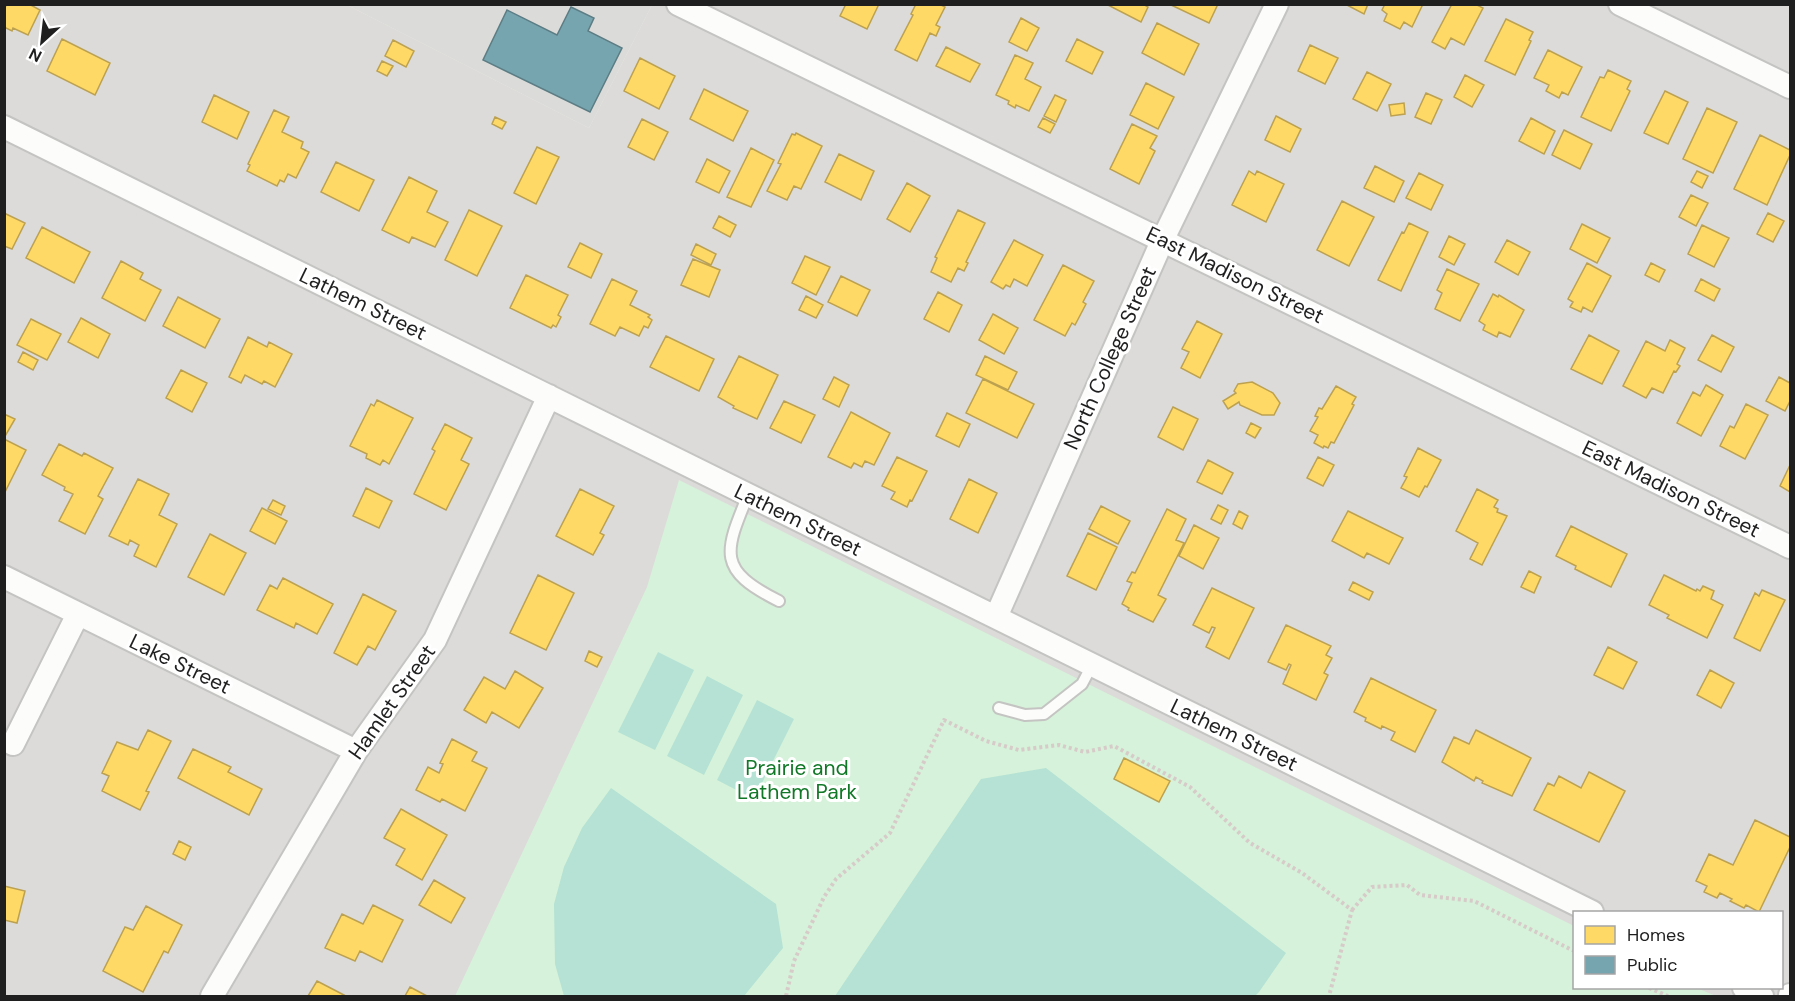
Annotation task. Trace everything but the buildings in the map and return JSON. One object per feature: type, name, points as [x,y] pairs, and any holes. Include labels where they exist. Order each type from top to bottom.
[{"type":"street","name":"East Madison Street","points":[[678,4],[1791,547]]},
{"type":"street","name":"North College Street","points":[[996,617],[1163,239],[1276,4]]},
{"type":"street","points":[[1620,4],[1791,87]]},
{"type":"street","name":"Lathem Street","points":[[4,127],[1590,911]]},
{"type":"street","name":"Hamlet Street","points":[[212,996],[356,751],[435,640],[549,396]]},
{"type":"street","name":"Lake Street","points":[[4,577],[356,751]]},
{"type":"street","points":[[13,744],[78,614]]},
{"type":"street","points":[[1748,989],[1762,996]]},
{"type":"lane","points":[[748,495],[730,547],[733,567],[742,579],[758,591],[779,601]]},
{"type":"lane","points":[[999,708],[1025,715],[1044,714],[1082,684],[1092,665]]},
{"type":"path","points":[[786,996],[794,961],[824,897],[836,879],[891,833],[944,720],[986,741],[1019,750],[1059,745],[1085,752],[1114,746],[1190,787],[1250,843],[1302,873],[1352,909]]},
{"type":"path","points":[[1329,996],[1352,909],[1372,887],[1407,885],[1420,895],[1474,901],[1573,950]]},
{"type":"path","points":[[1653,989],[1668,996]]},
{"type":"shaded area","points":[[5,5],[347,5],[589,128],[652,5],[1790,5],[1790,996],[5,996]]},
{"type":"shaded area","points":[[347,5],[652,5],[589,128]]},
{"type":"green space","name":"Prairie and Lathem Park","points":[[679,480],[1573,926],[1573,989],[1699,989],[1716,996],[455,996],[647,587]]},
{"type":"green space","points":[[658,652],[694,670],[655,750],[618,732]]},
{"type":"green space","points":[[707,676],[743,695],[704,775],[667,756]]},
{"type":"green space","points":[[757,700],[794,719],[754,799],[717,780]]},
{"type":"green space","points":[[1046,768],[1286,953],[1259,992],[1255,996],[835,996],[981,779]]},
{"type":"green space","points":[[611,788],[776,904],[783,948],[744,996],[564,996],[555,964],[554,904],[564,867],[582,828]]}]
